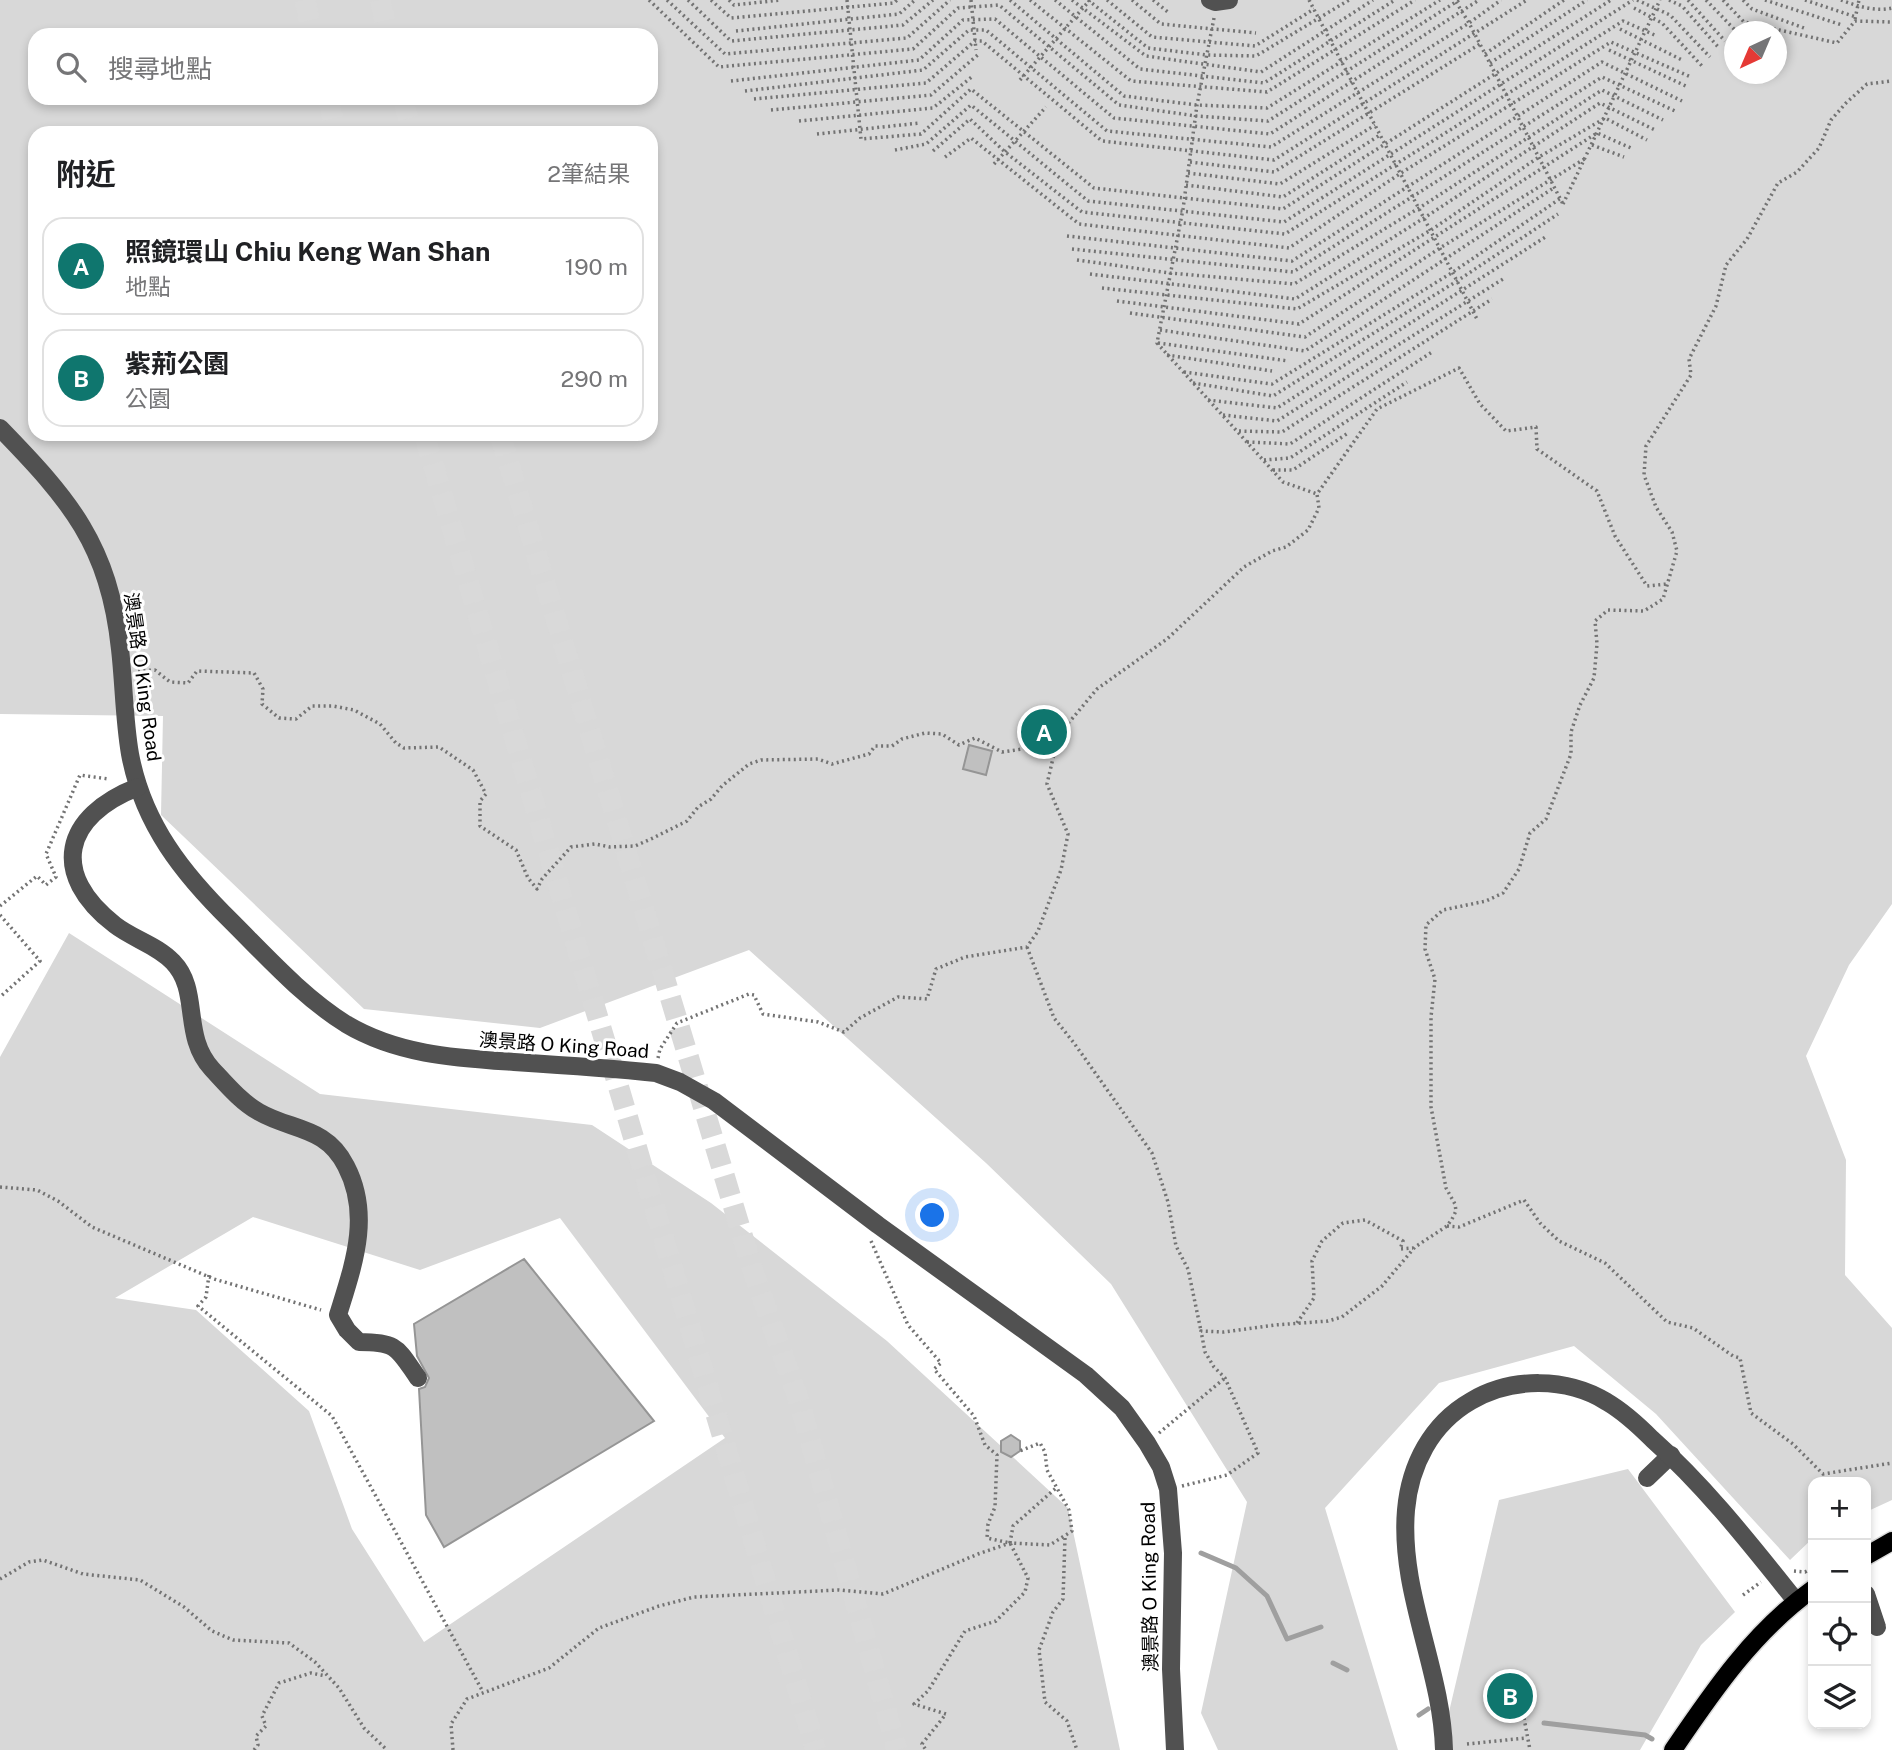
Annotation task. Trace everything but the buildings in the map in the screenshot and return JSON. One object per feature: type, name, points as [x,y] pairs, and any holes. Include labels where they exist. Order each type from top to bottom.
[{"type":"main road","points":[[1871,1553],[1892,1541]]},
{"type":"main road","points":[[1673,1750],[1736,1660],[1808,1593]]},
{"type":"lane","name":"澳景路 O King Road","points":[[0,428],[57,488],[91,539],[110,590],[118,630],[129,746],[138,787],[164,844],[198,888],[291,980],[348,1025],[385,1042],[436,1055],[656,1073],[680,1082],[714,1101],[878,1225],[1086,1375],[1122,1408],[1161,1467],[1168,1489],[1172,1552],[1171,1670],[1175,1750]]},
{"type":"lane","points":[[138,787],[115,796],[87,820],[74,843],[74,876],[84,893],[106,917],[119,928],[162,952],[178,967],[187,986],[195,1042],[210,1067],[252,1107],[265,1115],[318,1135],[331,1145],[344,1162],[356,1195],[358,1244],[354,1267],[338,1315],[346,1330],[359,1342],[385,1342],[400,1352],[418,1378]]},
{"type":"lane","points":[[1444,1750],[1440,1704],[1408,1562],[1406,1510],[1412,1476],[1418,1460],[1434,1434],[1454,1413],[1475,1398],[1510,1385],[1535,1383],[1568,1386],[1606,1401],[1626,1414],[1671,1455],[1796,1601]]},
{"type":"lane","points":[[1647,1478],[1671,1455]]},
{"type":"lane","points":[[1869,1603],[1877,1628]]},
{"type":"path","points":[[649,0],[719,67],[913,49],[958,8],[999,5],[1119,105],[1196,116],[1268,121],[1457,1],[1563,204],[1660,0]]},
{"type":"path","points":[[667,0],[725,54],[906,38],[950,0]]},
{"type":"path","points":[[688,0],[732,41],[903,25],[933,0]]},
{"type":"path","points":[[711,0],[731,18],[894,3],[897,0]]},
{"type":"path","points":[[729,0],[734,5],[781,0]]},
{"type":"path","points":[[847,0],[861,139],[921,134],[971,89],[1094,188],[1283,209],[1611,0]]},
{"type":"path","points":[[736,31],[900,14],[915,0]]},
{"type":"path","points":[[771,110],[931,95],[978,51],[971,0]]},
{"type":"path","points":[[1010,0],[1124,96],[1197,105],[1267,108],[1440,0]]},
{"type":"path","points":[[1030,0],[1130,81],[1267,92],[1415,0]]},
{"type":"path","points":[[1055,0],[1140,69],[1264,83],[1395,0]]},
{"type":"path","points":[[1072,0],[1146,56],[1261,72],[1373,0]]},
{"type":"path","points":[[1020,80],[1089,0],[1148,48],[1256,57],[1349,0]]},
{"type":"path","points":[[1107,0],[1152,37],[1255,46],[1314,9]]},
{"type":"path","points":[[1132,0],[1161,24],[1256,33]]},
{"type":"path","points":[[1153,0],[1168,13]]},
{"type":"path","points":[[1309,0],[1477,319]]},
{"type":"path","points":[[731,80],[919,60],[963,20],[995,19],[1114,118],[1270,134],[1479,0]]},
{"type":"path","points":[[745,91],[923,70],[969,30],[986,30],[1107,131],[1271,147],[1469,23],[1501,0]]},
{"type":"path","points":[[754,99],[926,83],[975,41],[982,41],[1102,141],[1274,160],[1527,0]]},
{"type":"path","points":[[1485,54],[1564,0]]},
{"type":"path","points":[[1490,63],[1587,0]]},
{"type":"path","points":[[895,150],[926,144],[971,105],[1088,201],[1284,222],[1635,0],[1670,15],[1710,57]]},
{"type":"path","points":[[1670,0],[1682,6],[1719,48]]},
{"type":"path","points":[[1688,0],[1724,40]]},
{"type":"path","points":[[1706,0],[1726,21]]},
{"type":"path","points":[[1723,0],[1744,22],[1837,43],[1855,19],[1859,0]]},
{"type":"path","points":[[1743,0],[1752,9],[1804,28]]},
{"type":"path","points":[[1765,0],[1842,25]]},
{"type":"path","points":[[1805,0],[1855,19],[1892,22]]},
{"type":"path","points":[[1841,0],[1858,6],[1884,10],[1892,8]]},
{"type":"path","points":[[1218,1],[1197,105],[1182,212],[1157,343],[1283,482],[1317,494]]},
{"type":"path","points":[[1633,8],[1662,23],[1702,66]]},
{"type":"path","points":[[933,151],[970,119],[1005,152],[1082,212],[1285,234],[1623,21],[1657,36]]},
{"type":"path","points":[[1620,29],[1682,60]]},
{"type":"path","points":[[945,157],[971,138],[1079,224],[1289,248],[1401,173],[1611,43],[1691,77]]},
{"type":"path","points":[[1190,162],[1274,172],[1480,44]]},
{"type":"path","points":[[1609,51],[1688,87]]},
{"type":"path","points":[[1067,236],[1292,261],[1602,62],[1682,101]]},
{"type":"path","points":[[799,121],[933,108],[973,76]]},
{"type":"path","points":[[1072,249],[1293,272],[1602,77],[1675,111]]},
{"type":"path","points":[[1201,1331],[1224,1332],[1328,1321],[1342,1317],[1382,1286],[1415,1248],[1447,1226],[1456,1211],[1446,1188],[1431,1107],[1431,1017],[1435,979],[1425,949],[1426,925],[1443,910],[1486,901],[1503,893],[1519,869],[1530,833],[1546,819],[1571,754],[1571,732],[1580,705],[1594,678],[1597,644],[1595,621],[1608,610],[1644,611],[1663,599],[1677,551],[1672,532],[1656,507],[1644,475],[1646,446],[1691,375],[1689,359],[1716,306],[1726,265],[1747,239],[1778,183],[1797,172],[1819,148],[1831,120],[1867,84],[1892,80]]},
{"type":"path","points":[[1077,260],[1170,273],[1294,284],[1419,208],[1602,90],[1663,120]]},
{"type":"path","points":[[1090,274],[1295,299],[1600,103],[1656,130]]},
{"type":"path","points":[[994,164],[1046,107]]},
{"type":"path","points":[[1605,118],[1647,140]]},
{"type":"path","points":[[1102,288],[1297,309],[1431,230],[1539,157],[1605,118]]},
{"type":"path","points":[[817,134],[920,123]]},
{"type":"path","points":[[1188,173],[1280,184],[1375,125]]},
{"type":"path","points":[[1597,133],[1631,148]]},
{"type":"path","points":[[1116,301],[1300,324],[1597,133]]},
{"type":"path","points":[[1186,185],[1283,197],[1380,135]]},
{"type":"path","points":[[1592,145],[1624,157]]},
{"type":"path","points":[[1130,313],[1305,337],[1440,248],[1586,158]]},
{"type":"path","points":[[1159,330],[1305,351],[1555,187]]},
{"type":"path","points":[[1182,372],[1272,384],[1453,272],[1561,198]]},
{"type":"path","points":[[1191,382],[1273,396],[1457,281],[1558,214]]},
{"type":"path","points":[[1206,399],[1277,408],[1547,236]]},
{"type":"path","points":[[1221,415],[1277,421],[1503,279]]},
{"type":"path","points":[[1237,431],[1282,432],[1492,299]]},
{"type":"path","points":[[1157,343],[1288,361]]},
{"type":"path","points":[[1247,442],[1290,444],[1432,352]]},
{"type":"path","points":[[1167,355],[1272,372]]},
{"type":"path","points":[[122,676],[137,671],[155,670],[170,682],[188,682],[197,671],[254,673],[263,689],[262,704],[279,718],[296,719],[312,706],[333,706],[354,710],[380,724],[396,743],[404,748],[439,747],[473,770],[486,794],[480,801],[480,826],[516,850],[527,878],[537,889],[542,879],[571,847],[595,844],[610,847],[635,846],[653,838],[687,821],[698,807],[722,786],[749,764],[761,760],[818,759],[832,764],[869,754],[875,746],[892,746],[902,739],[925,733],[943,734],[959,745],[975,738],[1002,752],[1050,745],[1097,689],[1167,639],[1244,568],[1272,551],[1286,547],[1308,530],[1319,508],[1317,494],[1377,409],[1459,368],[1480,404],[1506,431],[1536,427],[1537,449],[1597,491],[1615,536],[1647,586],[1667,584]]},
{"type":"path","points":[[1264,460],[1290,458],[1407,382]]},
{"type":"path","points":[[1273,470],[1293,470],[1348,433]]},
{"type":"path","points":[[656,1073],[660,1049],[677,1023],[749,995],[754,995],[763,1014],[817,1022],[844,1032],[860,1018],[898,997],[927,999],[936,969],[965,957],[1027,947],[1038,931],[1061,870],[1068,834],[1047,784],[1054,754],[1050,745]]},
{"type":"path","points":[[0,906],[37,876],[46,885],[56,877],[46,854],[80,775],[109,779]]},
{"type":"path","points":[[0,915],[40,961],[0,997]]},
{"type":"path","points":[[1027,947],[1054,1018],[1152,1153],[1168,1202],[1176,1246],[1188,1269],[1205,1352],[1225,1378],[1258,1453],[1227,1475],[1168,1489]]},
{"type":"path","points":[[0,1187],[37,1190],[58,1201],[92,1227],[214,1279],[338,1315]]},
{"type":"path","points":[[1447,1226],[1459,1227],[1524,1200],[1540,1223],[1559,1241],[1605,1263],[1667,1322],[1693,1328],[1732,1356],[1740,1358],[1751,1413],[1793,1444],[1823,1474],[1892,1463]]},
{"type":"path","points":[[1296,1324],[1314,1298],[1312,1261],[1322,1241],[1343,1223],[1365,1220],[1403,1241],[1400,1249],[1415,1248]]},
{"type":"path","points":[[878,1225],[869,1237],[908,1325],[941,1363],[934,1369],[974,1416],[985,1445],[997,1455],[995,1507],[988,1524],[987,1538],[1010,1543],[1050,1545],[1065,1538],[1072,1531],[1069,1510],[1046,1471],[1045,1452],[1040,1443],[1020,1451]]},
{"type":"path","points":[[209,1275],[206,1297],[198,1306],[332,1416],[483,1692]]},
{"type":"path","points":[[1147,1443],[1225,1378]]},
{"type":"path","points":[[926,1750],[922,1744],[946,1714],[914,1704],[928,1690],[965,1631],[996,1621],[1025,1592],[1028,1578],[1010,1543],[1013,1527],[1056,1487]]},
{"type":"path","points":[[1065,1538],[1063,1598],[1053,1612],[1040,1650],[1045,1702],[1067,1721],[1077,1750]]},
{"type":"path","points":[[453,1750],[451,1724],[467,1699],[549,1668],[599,1628],[659,1606],[694,1597],[839,1590],[883,1594],[1010,1543]]},
{"type":"path","points":[[0,1579],[29,1562],[43,1560],[83,1574],[139,1580],[184,1607],[212,1632],[233,1640],[289,1643],[315,1662],[339,1688],[364,1728],[387,1750]]},
{"type":"path","points":[[254,1750],[258,1745],[256,1736],[266,1726],[262,1716],[279,1683],[311,1673],[328,1677]]},
{"type":"path","points":[[1524,1718],[1530,1750]]},
{"type":"path","points":[[1467,1744],[1526,1738]]},
{"type":"shaded area","points":[[0,0],[1892,0],[1892,904],[1849,965],[1806,1056],[1846,1160],[1845,1275],[1892,1328],[1892,1500],[1871,1510],[1871,1477],[1808,1477],[1808,1543],[1790,1560],[1656,1414],[1574,1346],[1439,1383],[1325,1508],[1398,1750],[1218,1750],[1201,1713],[1247,1502],[1111,1284],[986,1163],[749,950],[540,1028],[364,1009],[161,815],[163,716],[0,714]]},
{"type":"shaded area","points":[[69,933],[320,1094],[592,1125],[711,1203],[887,1341],[1068,1508],[1120,1750],[0,1750],[0,1057]],"holes":[[[253,1217],[420,1270],[560,1218],[725,1438],[424,1642],[352,1529],[309,1411],[196,1310],[115,1298]]]},
{"type":"shaded area","points":[[1628,1469],[1735,1612],[1701,1645],[1640,1750],[1440,1750],[1499,1500]]},
{"type":"waterway","points":[[1201,1553],[1236,1568],[1267,1596],[1287,1639],[1321,1627]]},
{"type":"waterway","points":[[1333,1663],[1347,1670]]},
{"type":"waterway","points":[[1419,1715],[1428,1709]]},
{"type":"waterway","points":[[1544,1723],[1645,1735],[1652,1739]]},
{"type":"tunnel","points":[[305,0],[311,28]]},
{"type":"tunnel","points":[[380,0],[386,28]]},
{"type":"tunnel","points":[[330,105],[334,126]]},
{"type":"tunnel","points":[[405,105],[410,126]]},
{"type":"tunnel","points":[[426,441],[816,1750]]},
{"type":"tunnel","points":[[502,441],[753,1271],[799,1401],[897,1750]]},
{"type":"place","name":"照鏡環山 Chiu Keng Wan Shan","points":[[1044,732]]},
{"type":"place","name":"紫荊公園","points":[[1510,1696]]}]
